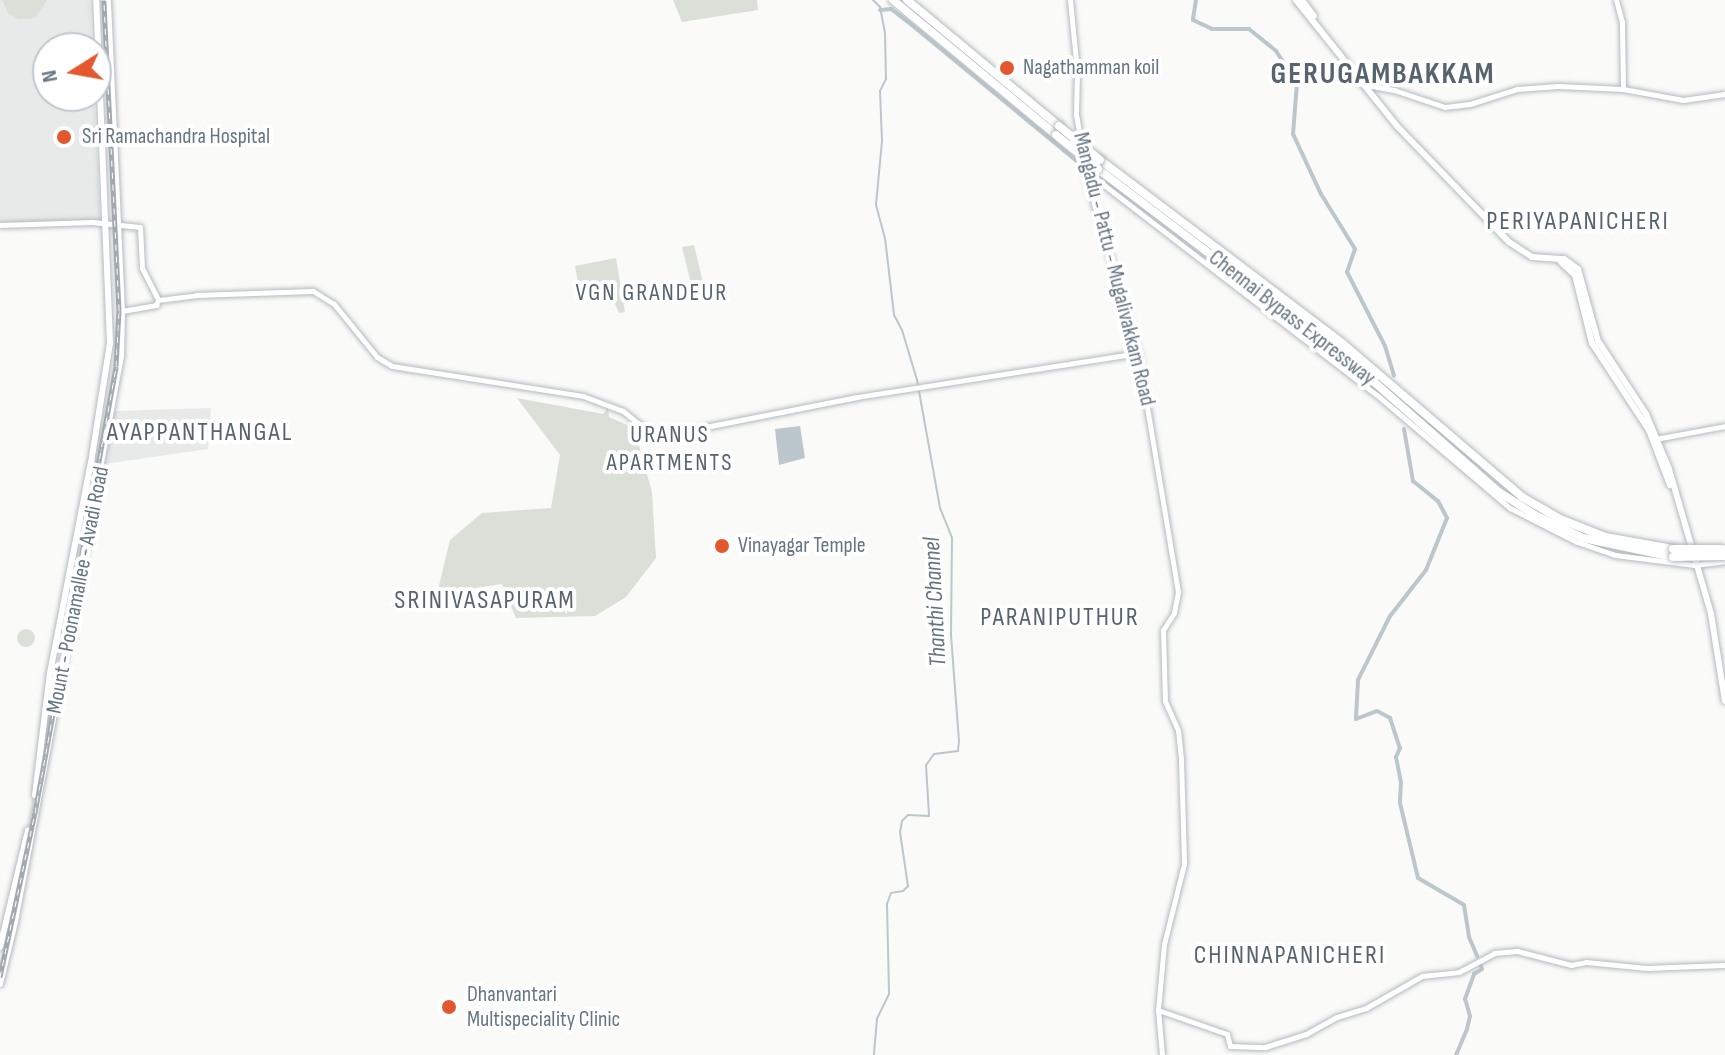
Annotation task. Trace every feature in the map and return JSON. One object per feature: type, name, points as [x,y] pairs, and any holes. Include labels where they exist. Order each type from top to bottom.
[{"type":"highway","name":"Chennai Bypass Expressway","points":[[893,0],[1058,130]]},
{"type":"highway","name":"Chennai Bypass Expressway","points":[[907,0],[1099,164],[1348,359],[1499,492],[1535,515],[1583,538],[1673,553],[1724,554]]},
{"type":"main road","name":"Mount - Poonamallee - Avadi Road","points":[[0,947],[30,823],[50,673],[106,377],[110,320],[96,0]]},
{"type":"main road","name":"Mount - Poonamallee - Avadi Road","points":[[0,984],[115,396],[122,311],[108,0]]},
{"type":"main road","points":[[1299,0],[1405,134],[1515,247],[1532,257],[1555,260],[1572,271],[1592,343],[1655,439],[1715,633],[1725,701]]},
{"type":"main road","points":[[1695,565],[1725,710]]},
{"type":"main road","points":[[50,673],[61,675]]},
{"type":"street","name":"Mangadu - Pattu - Mugalivakkam Road","points":[[1070,0],[1077,72],[1076,114],[1086,171],[1138,353],[1178,592],[1174,613],[1163,630],[1165,701],[1178,730],[1181,760],[1184,864],[1164,944],[1158,1010],[1162,1055]]},
{"type":"street","points":[[1616,0],[1622,22],[1623,89]]},
{"type":"street","points":[[1364,84],[1445,107],[1459,107],[1517,89],[1558,86],[1623,89],[1683,100],[1725,94]]},
{"type":"street","points":[[1086,171],[1377,395],[1510,508],[1593,548],[1636,559],[1695,565],[1724,554]]},
{"type":"street","points":[[0,225],[107,223],[117,228],[140,227],[142,268],[158,300]]},
{"type":"street","points":[[158,300],[257,290],[313,291],[334,304],[377,357],[392,366],[583,396],[623,411],[655,437],[919,388],[1138,353]]},
{"type":"street","points":[[122,311],[146,309],[156,305],[158,300]]},
{"type":"street","points":[[1655,439],[1725,426]]},
{"type":"street","points":[[1158,1010],[1227,1034],[1230,1046],[1265,1047],[1306,1034],[1337,1017],[1366,1008],[1395,988],[1422,976],[1459,972],[1494,953],[1517,951],[1571,965],[1586,962],[1647,968],[1725,965]]},
{"type":"shaded area","points":[[0,0],[90,0],[91,32],[32,32],[32,112],[95,112],[100,220],[0,223]]},
{"type":"shaded area","points":[[2,0],[46,2],[35,18],[18,19],[8,13]]},
{"type":"shaded area","points":[[673,0],[757,0],[758,10],[682,22]]},
{"type":"shaded area","points":[[694,245],[706,295],[695,300],[682,247]]},
{"type":"shaded area","points":[[616,258],[625,312],[619,313],[607,285],[579,289],[575,266]]},
{"type":"shaded area","points":[[517,398],[603,414],[608,408],[609,417],[634,428],[652,492],[656,558],[626,597],[595,616],[516,618],[502,584],[437,594],[450,540],[482,513],[551,508],[560,455]]},
{"type":"shaded area","points":[[211,408],[208,449],[105,464],[115,411]]},
{"type":"shaded area","points":[[800,426],[805,458],[779,465],[775,429]]},
{"type":"shaded area","points":[[22,629],[30,629],[35,638],[33,645],[22,647],[17,642],[17,634]]},
{"type":"waterway","name":"Thanthi Channel","points":[[873,0],[880,7],[885,33],[886,79],[880,91],[882,141],[876,205],[885,238],[894,315],[902,330],[917,380],[940,508],[952,538],[951,635],[959,741],[958,751],[934,754],[926,765],[929,816],[908,815],[902,821],[900,832],[908,886],[903,891],[891,893],[887,904],[889,994],[877,1019],[874,1055]]},
{"type":"waterway","points":[[1196,0],[1193,20],[1212,29],[1249,29],[1276,51],[1297,83],[1293,134],[1321,194],[1355,249],[1347,272],[1385,346],[1394,376]]},
{"type":"waterway","points":[[880,10],[891,9],[907,21],[1077,161]]},
{"type":"waterway","points":[[1404,429],[1413,481],[1438,501],[1447,518],[1426,570],[1390,616],[1358,680],[1356,719],[1377,711],[1390,718],[1400,748],[1396,757],[1401,782],[1400,803],[1418,878],[1464,905],[1469,937],[1477,956]]},
{"type":"waterway","points":[[1456,1055],[1470,1016],[1465,999],[1474,974],[1482,969],[1480,963]]},
{"type":"railway","points":[[0,977],[35,813],[116,366],[119,310],[104,0]]},
{"type":"place","name":"Nagathamman koil","points":[[1007,68]]},
{"type":"place","name":"Sri Ramachandra Hospital","points":[[64,137]]},
{"type":"place","name":"Vinayagar Temple","points":[[722,546]]},
{"type":"place","name":"Dhanvantari Multispeciality Clinic","points":[[449,1007]]},
{"type":"district","name":"GERUGAMBAKKAM","points":[[1383,74]]},
{"type":"district","name":"PERIYAPANICHERI","points":[[1578,222]]},
{"type":"district","name":"VGN GRANDEUR","points":[[652,293]]},
{"type":"district","name":"AYAPPANTHANGAL","points":[[200,433]]},
{"type":"district","name":"URANUS APARTMENTS","points":[[670,449]]},
{"type":"district","name":"SRINIVASAPURAM","points":[[485,601]]},
{"type":"district","name":"PARANIPUTHUR","points":[[1060,618]]},
{"type":"district","name":"CHINNAPANICHERI","points":[[1290,956]]}]
